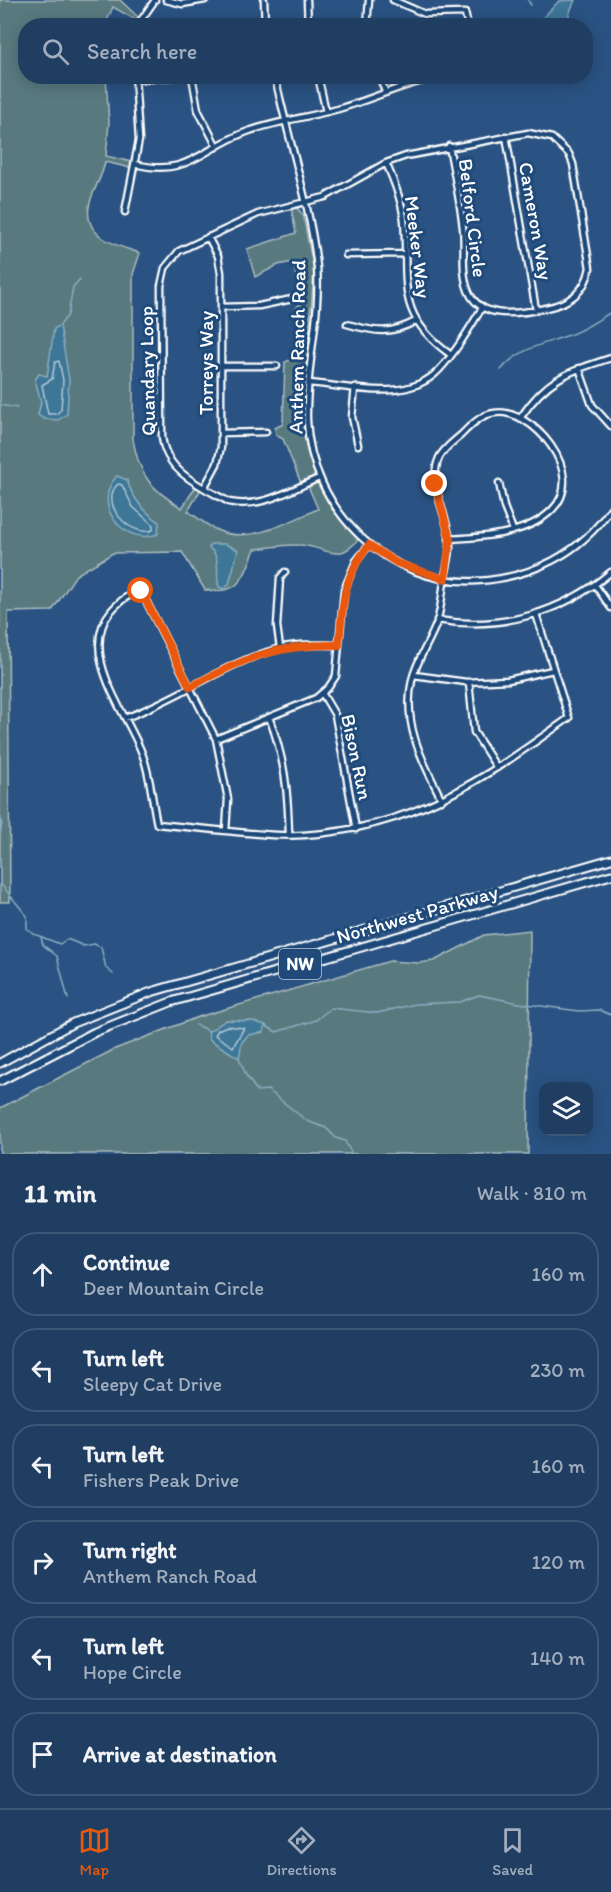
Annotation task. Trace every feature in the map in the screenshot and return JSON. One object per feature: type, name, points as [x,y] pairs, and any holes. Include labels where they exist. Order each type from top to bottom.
[{"type":"highway","name":"Northwest Parkway","points":[[0,1063],[73,1023],[151,992],[611,859]]},
{"type":"highway","name":"Northwest Parkway","points":[[0,1081],[95,1032],[171,1002],[611,875]]},
{"type":"street","points":[[143,18],[155,0]]},
{"type":"street","points":[[166,0],[182,4],[205,0]]},
{"type":"street","points":[[264,0],[265,18]]},
{"type":"street","points":[[307,0],[308,18]]},
{"type":"street","points":[[368,18],[369,0]]},
{"type":"street","points":[[393,0],[425,14],[465,13],[466,18]]},
{"type":"street","points":[[125,212],[139,135],[135,84]]},
{"type":"street","points":[[193,84],[198,110],[217,147]]},
{"type":"street","name":"Anthem Ranch Road","points":[[277,84],[304,202],[317,279],[309,383],[310,450],[320,478],[336,508],[369,545],[397,563],[445,579],[488,581],[536,570],[577,546],[611,508]]},
{"type":"street","points":[[320,84],[326,112]]},
{"type":"street","points":[[382,84],[385,91]]},
{"type":"street","points":[[135,164],[155,169],[168,169],[191,162],[248,131],[326,112],[407,84]]},
{"type":"street","name":"Belford Circle","points":[[304,202],[335,193],[386,163],[415,153],[448,146],[506,136],[537,133],[558,142],[568,154],[575,176],[589,258],[588,277],[575,297],[560,305],[507,315],[482,308],[470,294],[464,278],[463,228],[448,146]]},
{"type":"street","name":"Cameron Way","points":[[506,136],[536,310]]},
{"type":"street","name":"Meeker Way","points":[[386,163],[402,209],[407,294],[416,321],[429,338],[451,355]]},
{"type":"street","name":"Quandary Loop","points":[[304,202],[262,213],[208,237],[179,251],[165,268],[161,286],[163,446],[174,466],[204,488],[229,502],[250,505],[267,501],[320,478]]},
{"type":"street","name":"Torreys Way","points":[[204,488],[219,459],[221,433],[220,264],[208,237]]},
{"type":"street","points":[[346,255],[404,254]]},
{"type":"street","points":[[221,307],[259,306],[292,299]]},
{"type":"street","points":[[309,383],[389,390],[413,386],[434,375],[451,355],[482,308]]},
{"type":"street","points":[[348,324],[388,332],[416,321]]},
{"type":"street","points":[[521,417],[546,385],[579,368],[611,358]]},
{"type":"street","points":[[221,366],[277,366]]},
{"type":"street","points":[[579,368],[592,405],[611,426]]},
{"type":"street","points":[[355,387],[352,417],[358,444]]},
{"type":"street","points":[[442,801],[419,754],[411,728],[410,708],[414,675],[437,620],[450,539],[435,483],[441,455],[476,420],[498,412],[521,417],[558,455],[565,481],[558,502],[550,512],[513,530],[494,536],[450,539]]},
{"type":"street","points":[[221,433],[266,432]]},
{"type":"street","points":[[499,483],[504,507],[513,530]]},
{"type":"street","points":[[216,739],[322,693],[336,676],[344,590],[356,561],[369,545]]},
{"type":"street","points":[[280,648],[277,626],[280,578],[285,572]]},
{"type":"street","points":[[437,620],[489,623],[536,614],[560,605],[595,585],[611,572]]},
{"type":"street","points":[[595,585],[611,608]]},
{"type":"street","points":[[226,831],[228,799],[216,739],[141,591],[119,602],[107,617],[100,644],[101,666],[144,757],[157,824],[226,831],[289,835],[356,829],[402,818],[442,801],[497,768],[569,718],[536,614]]},
{"type":"street","points":[[125,718],[244,661],[280,648],[339,645]]},
{"type":"street","points":[[414,675],[469,682],[508,680],[554,670]]},
{"type":"street","points":[[469,682],[474,732],[497,768]]},
{"type":"street","name":"Bison Run","points":[[322,693],[335,715],[356,829]]},
{"type":"street","points":[[269,717],[285,766],[289,835]]},
{"type":"green space","points":[[0,0],[120,0],[137,18],[132,18],[113,7],[108,18],[18,18],[18,84],[106,84],[109,123],[106,156],[132,162],[131,168],[105,162],[90,201],[89,218],[97,233],[104,239],[140,253],[133,274],[133,439],[139,463],[154,488],[182,508],[196,486],[201,489],[188,511],[219,531],[244,535],[257,533],[283,525],[318,509],[308,486],[303,488],[283,439],[276,435],[275,428],[283,424],[285,362],[296,358],[300,332],[296,308],[302,302],[302,296],[296,289],[298,287],[293,262],[278,265],[255,277],[247,249],[296,233],[291,208],[297,208],[303,215],[314,271],[303,412],[306,447],[319,486],[332,509],[358,540],[350,548],[336,553],[298,545],[255,549],[239,582],[226,590],[217,591],[205,590],[182,552],[113,553],[76,575],[52,611],[8,612],[10,902],[0,902]]},
{"type":"green space","points":[[530,930],[528,1154],[0,1154],[0,1108],[115,1049],[198,1017],[390,961],[418,963],[434,961],[484,935]]},
{"type":"water","points":[[575,0],[569,18],[543,18],[559,1]]},
{"type":"water","points":[[60,325],[69,380],[67,414],[58,420],[44,419],[38,415],[41,402],[35,380],[39,374],[47,376],[54,329]]},
{"type":"water","points":[[117,476],[127,480],[139,503],[159,522],[158,534],[145,536],[133,534],[123,529],[115,520],[109,510],[107,499],[110,487]]},
{"type":"water","points":[[211,544],[225,544],[238,550],[229,584],[224,589],[219,587],[217,560],[209,548]]},
{"type":"water","points":[[226,1020],[252,1021],[265,1025],[264,1032],[248,1035],[242,1042],[239,1058],[210,1040],[208,1032]]},
{"type":"waterway","points":[[528,0],[531,5]]},
{"type":"waterway","points":[[60,325],[68,315],[73,287],[80,279]]},
{"type":"waterway","points":[[501,370],[522,352],[578,331],[611,312]]},
{"type":"waterway","points":[[0,405],[17,408]]},
{"type":"waterway","points":[[0,816],[2,822],[0,836]]},
{"type":"waterway","points":[[0,883],[27,916],[27,929],[60,944],[67,939],[84,946],[94,944],[101,947],[106,968],[113,974]]},
{"type":"waterway","points":[[41,937],[43,945],[57,956],[68,999]]},
{"type":"waterway","points":[[265,1025],[276,1032],[316,1020],[331,1008],[377,1013],[415,1004],[460,1002],[479,995],[579,1011],[599,1010],[611,1015]]},
{"type":"waterway","points":[[196,1025],[209,1031]]},
{"type":"waterway","points":[[239,1058],[246,1075],[257,1091],[268,1090],[307,1121],[326,1128],[336,1138],[345,1141],[352,1154]]},
{"type":"route","points":[[141,591],[190,687],[244,661],[280,648],[298,645],[339,645],[344,590],[356,561],[369,545],[397,563],[445,579],[450,539],[435,484]]}]
